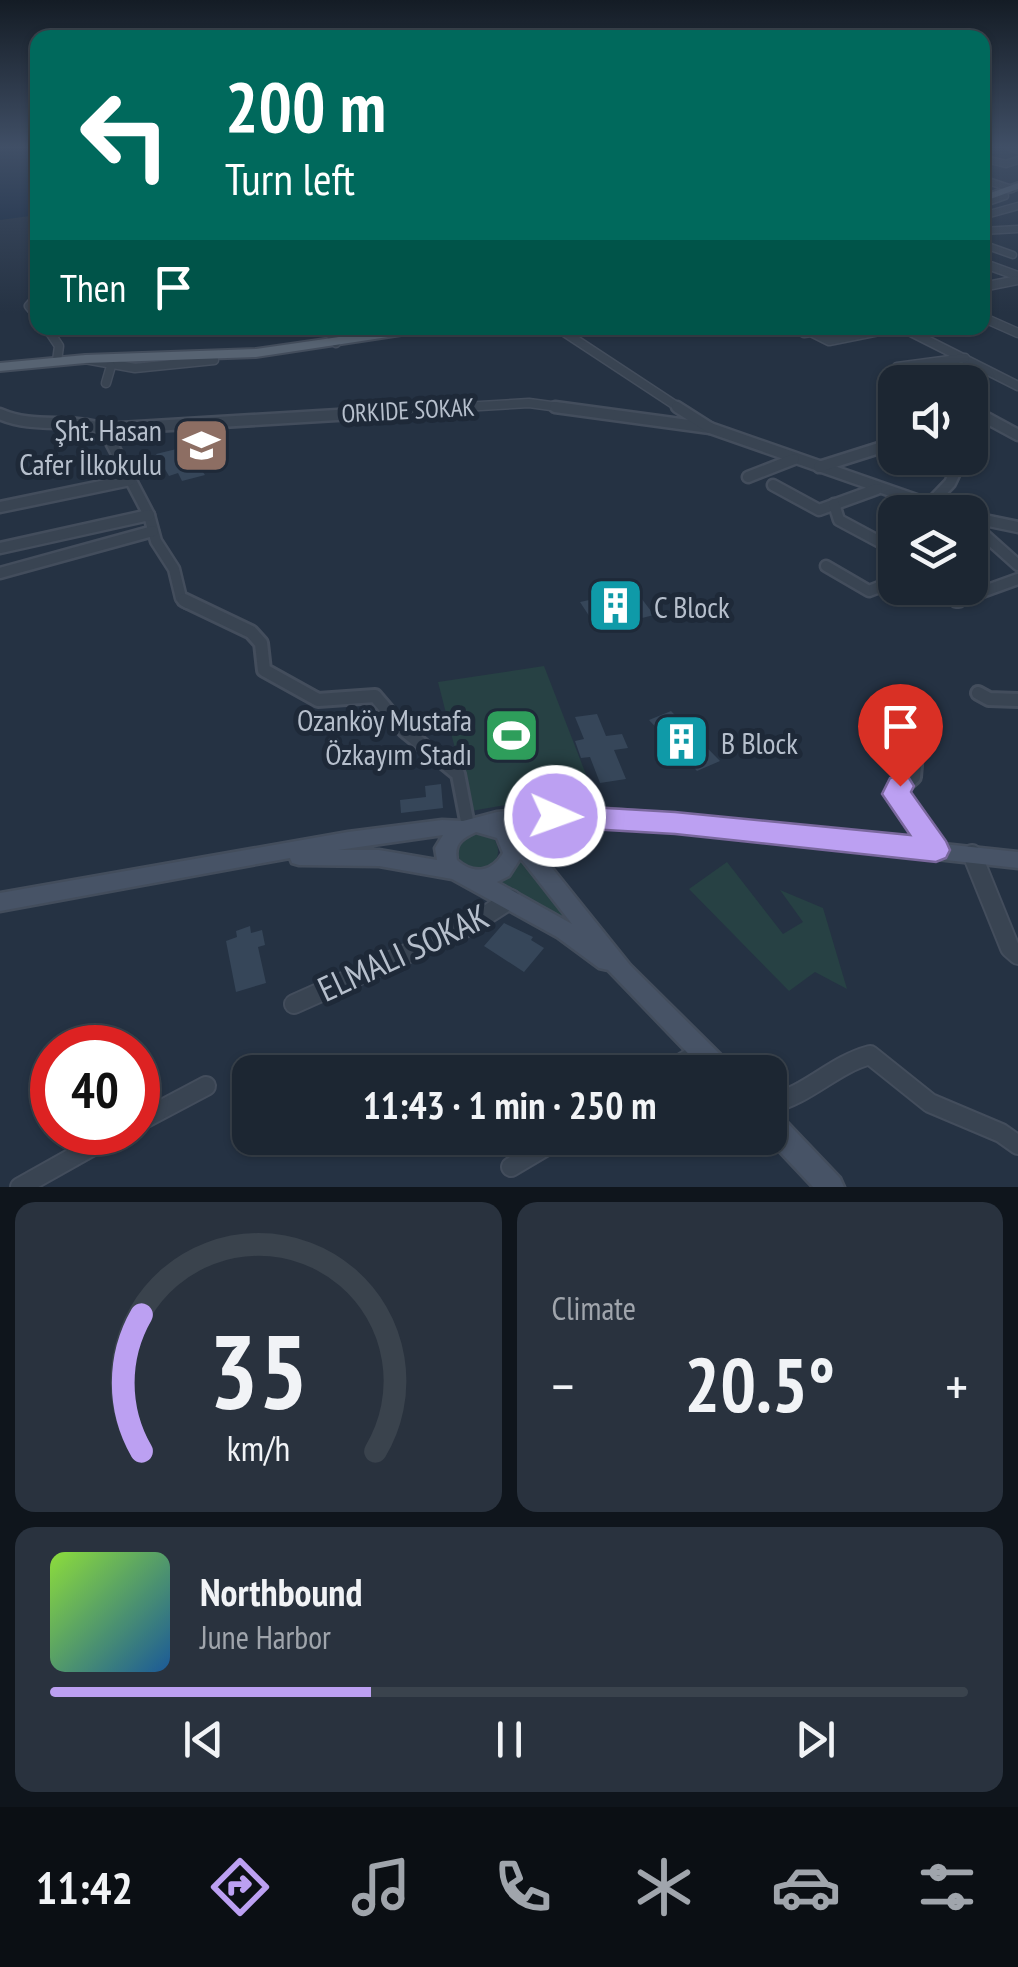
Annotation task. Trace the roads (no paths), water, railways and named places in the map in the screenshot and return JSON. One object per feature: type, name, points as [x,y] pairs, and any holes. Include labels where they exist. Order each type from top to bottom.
[{"type":"main road","points":[[0,367],[85,359],[188,360],[381,335]]},
{"type":"street","points":[[990,213],[1018,204]]},
{"type":"street","points":[[990,247],[1013,254]]},
{"type":"street","points":[[990,266],[1018,278]]},
{"type":"street","points":[[990,285],[1018,278]]},
{"type":"street","points":[[990,321],[1018,333]]},
{"type":"street","points":[[51,335],[59,346],[57,361]]},
{"type":"street","points":[[331,335],[336,343]]},
{"type":"street","points":[[569,335],[710,428],[894,495]]},
{"type":"street","points":[[818,335],[829,340],[856,335]]},
{"type":"street","points":[[917,335],[1018,386]]},
{"type":"street","points":[[912,365],[964,358]]},
{"type":"street","points":[[85,359],[111,366],[146,368],[188,360],[214,360]]},
{"type":"street","points":[[106,382],[111,366]]},
{"type":"street","name":"ORKIDE SOKAK","points":[[0,414],[32,424],[88,424],[104,429],[518,404],[710,428]]},
{"type":"street","points":[[988,419],[1018,435]]},
{"type":"street","points":[[104,429],[174,569],[181,598],[196,610],[251,632],[261,643],[264,670],[318,700],[375,696],[404,730],[458,774],[470,826]]},
{"type":"street","points":[[818,467],[878,448]]},
{"type":"street","points":[[748,477],[794,459]]},
{"type":"street","points":[[938,495],[954,475]]},
{"type":"street","points":[[0,508],[130,480]]},
{"type":"street","points":[[773,485],[814,510],[877,489]]},
{"type":"street","points":[[834,504],[839,520],[878,541]]},
{"type":"street","points":[[0,548],[149,515]]},
{"type":"street","points":[[988,520],[1018,527]]},
{"type":"street","points":[[0,573],[154,531]]},
{"type":"street","points":[[988,538],[1018,565]]},
{"type":"street","points":[[826,566],[870,591],[878,588]]},
{"type":"street","points":[[988,590],[1018,579]]},
{"type":"street","points":[[978,693],[988,699],[1018,700]]},
{"type":"street","points":[[903,723],[916,753],[914,777],[900,786],[896,794],[936,850]]},
{"type":"street","points":[[510,842],[536,815]]},
{"type":"street","points":[[622,972],[511,899],[447,864],[444,848],[470,826],[536,815],[675,823],[1018,860]]},
{"type":"street","points":[[0,902],[348,840],[442,827],[497,828],[529,854],[622,972],[704,1055]]},
{"type":"street","points":[[268,856],[379,858],[484,879],[504,870],[513,853],[510,842]]},
{"type":"street","points":[[972,854],[1010,948],[1018,955]]},
{"type":"street","name":"ELMALI SOKAK","points":[[294,1004],[469,926],[511,899]]},
{"type":"street","points":[[696,1055],[701,1052]]},
{"type":"street","points":[[787,1101],[797,1100],[845,1066],[870,1055],[917,1096],[942,1111],[1003,1132],[1018,1145]]},
{"type":"street","points":[[160,1110],[206,1086]]},
{"type":"street","points":[[787,1141],[832,1187]]},
{"type":"street","points":[[20,1187],[77,1155]]},
{"type":"street","points":[[511,1167],[531,1155]]},
{"type":"water","points":[[0,202],[30,202],[30,216],[0,220]]},
{"type":"place","name":"Şht. Hasan Cafer İlkokulu","points":[[201,446]]},
{"type":"place","name":"C Block","points":[[615,606]]},
{"type":"place","name":"Ozanköy Mustafa Özkayım Stadı","points":[[511,736]]},
{"type":"place","name":"B Block","points":[[682,742]]}]
